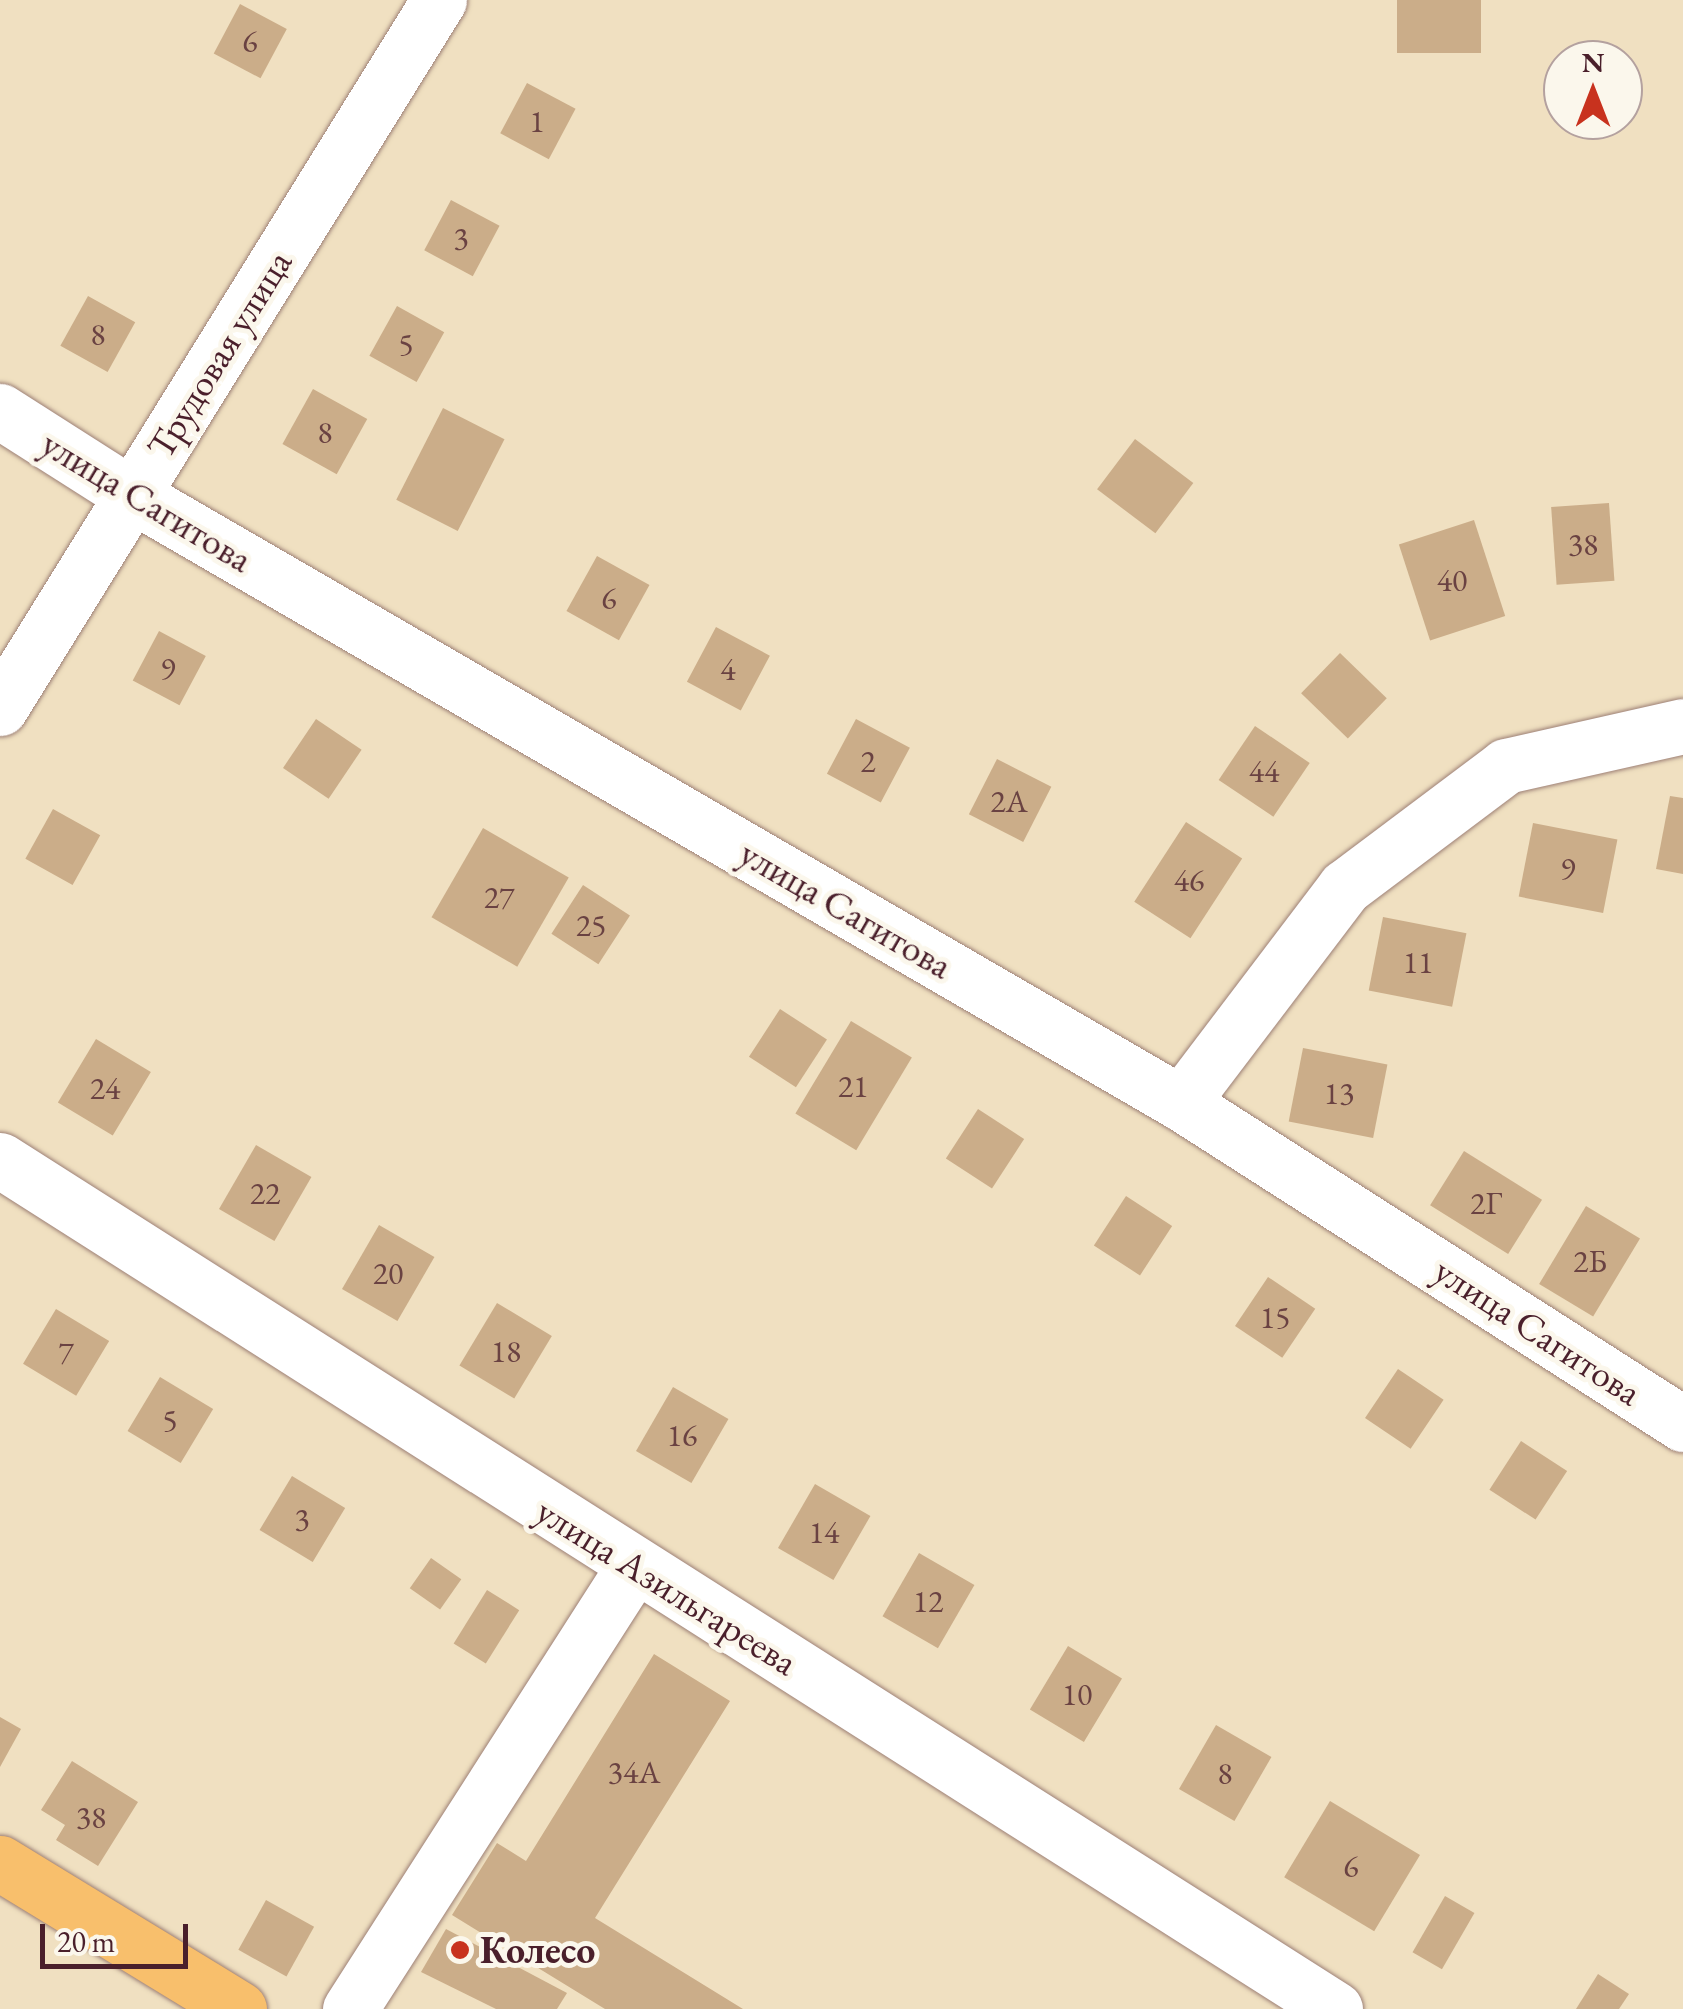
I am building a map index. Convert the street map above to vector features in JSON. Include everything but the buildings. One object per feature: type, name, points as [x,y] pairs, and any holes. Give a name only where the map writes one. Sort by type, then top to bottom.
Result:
[{"type":"main road","points":[[0,1863],[239,2009]]},
{"type":"street","name":"Трудовая улица","points":[[0,708],[439,0]]},
{"type":"street","name":"улица Сагитова","points":[[0,411],[132,495],[1181,1103],[1683,1424]]},
{"type":"street","points":[[1181,1103],[1346,887],[1418,832],[1506,766],[1683,726]]},
{"type":"street","name":"улица Азильгареева","points":[[0,1160],[1335,2009]]},
{"type":"street","points":[[350,2009],[634,1566]]},
{"type":"place","name":"Колесо","points":[[460,1950]]}]
